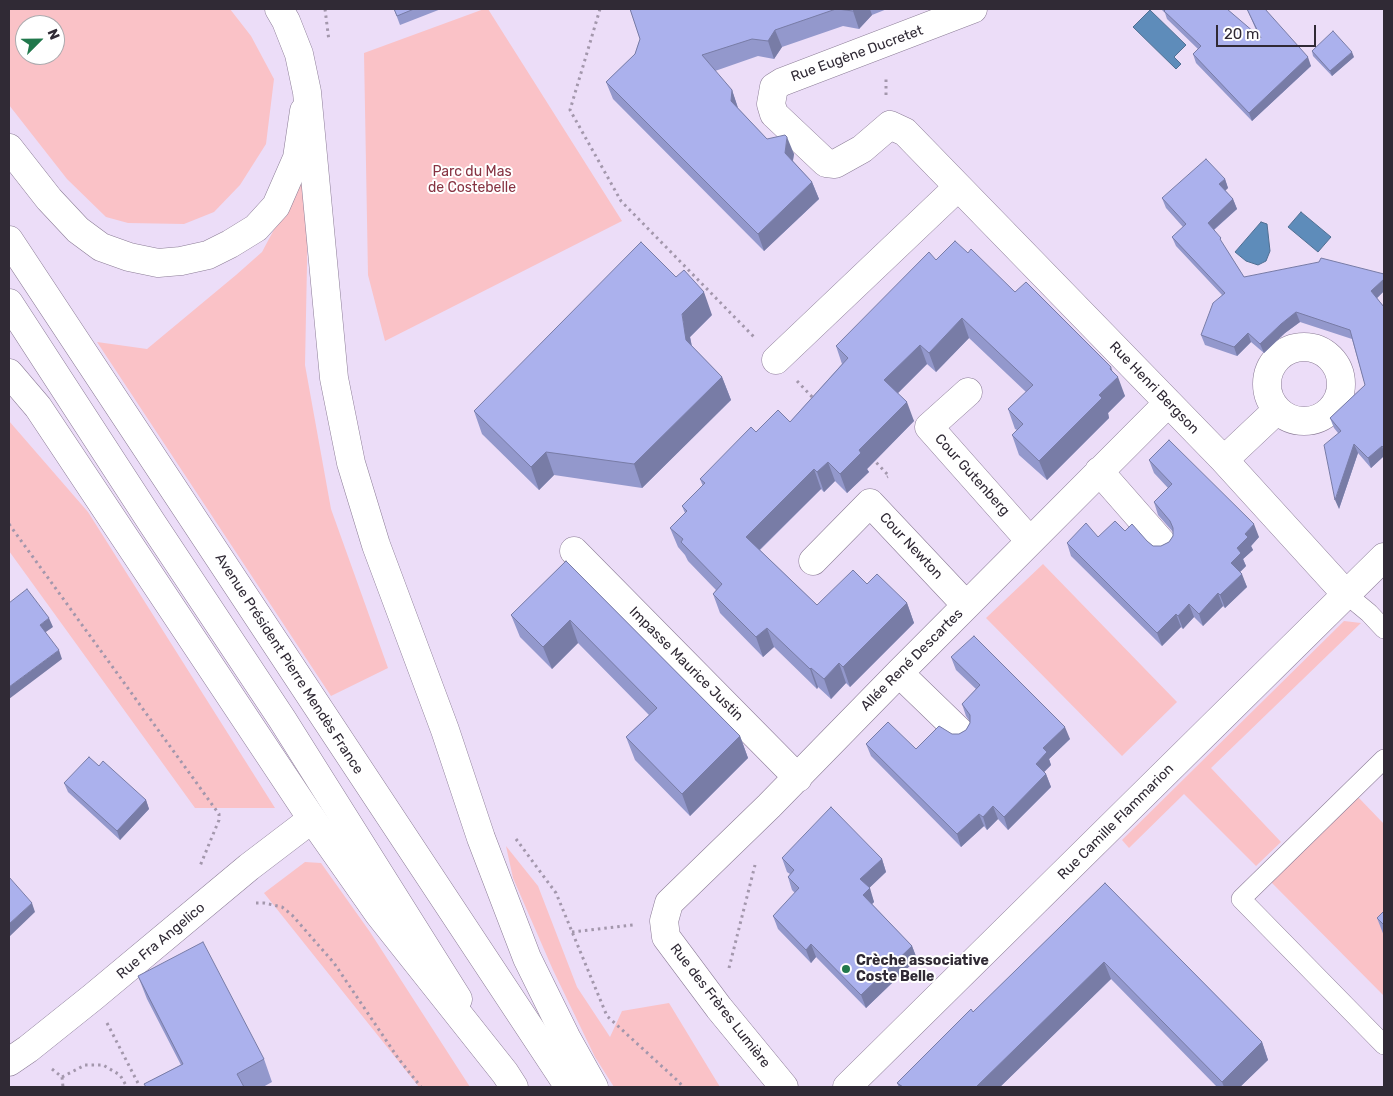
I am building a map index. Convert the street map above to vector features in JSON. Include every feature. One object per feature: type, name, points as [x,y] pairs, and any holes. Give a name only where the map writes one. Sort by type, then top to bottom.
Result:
[{"type":"street","points":[[279,9],[286,21],[299,54],[307,92],[334,378],[351,463],[376,544],[445,730],[481,838],[527,958],[566,1037],[594,1087]]},
{"type":"street","name":"Rue Eugène Ducretet","points":[[890,125],[862,149],[835,164],[826,163],[774,114],[771,104],[774,88],[782,82],[973,9]]},
{"type":"street","points":[[9,148],[49,199],[78,230],[101,247],[129,257],[158,263],[181,261],[208,254],[230,244],[256,228],[276,206],[297,158],[307,92]]},
{"type":"street","name":"Rue Henri Bergson","points":[[890,125],[905,132],[958,186],[1224,460],[1346,594]]},
{"type":"street","points":[[776,360],[958,186]]},
{"type":"street","name":"Avenue Président Pierre Mendès France","points":[[9,240],[570,1087]]},
{"type":"street","points":[[9,303],[282,719],[509,1080]]},
{"type":"street","points":[[9,373],[38,408],[312,819],[378,913],[509,1080]]},
{"type":"street","name":"Cour Gutenberg","points":[[968,392],[929,427],[1030,541]]},
{"type":"street","name":"Allée René Descartes","points":[[664,921],[669,904],[798,778],[899,673],[1168,402]]},
{"type":"street","points":[[1224,460],[1278,410]]},
{"type":"street","points":[[1100,471],[1163,544]]},
{"type":"street","name":"Cour Newton","points":[[813,561],[870,503],[966,605]]},
{"type":"street","name":"Impasse Maurice Justin","points":[[574,551],[798,778]]},
{"type":"street","name":"Rue Camille Flammarion","points":[[847,1087],[1384,557]]},
{"type":"street","points":[[899,673],[960,732]]},
{"type":"street","name":"Rue Fra Angelico","points":[[9,1062],[28,1050],[233,881],[312,819]]},
{"type":"street","name":"Rue des Frères Lumière","points":[[664,921],[666,937],[719,1008],[784,1087]]},
{"type":"lane","points":[[1346,594],[1369,613],[1384,629]]},
{"type":"lane","points":[[1384,760],[1241,899],[1384,1045]]},
{"type":"path","points":[[326,9],[329,43]]},
{"type":"path","points":[[600,9],[570,110],[621,201],[816,400]]},
{"type":"path","points":[[890,125],[886,99],[886,78],[897,39]]},
{"type":"path","points":[[869,455],[889,476],[870,503]]},
{"type":"path","points":[[9,524],[219,814],[219,820],[197,872]]},
{"type":"path","points":[[514,836],[556,893],[607,1016],[683,1087]]},
{"type":"path","points":[[719,1008],[755,864]]},
{"type":"path","points":[[233,881],[253,903],[264,902],[282,908],[292,916],[334,963],[398,1058],[421,1087]]},
{"type":"path","points":[[572,932],[664,921]]},
{"type":"path","points":[[94,997],[140,1087]]},
{"type":"path","points":[[62,1077],[85,1065],[103,1065],[120,1075],[127,1087]]},
{"type":"green space","points":[[9,9],[230,9],[251,36],[274,79],[266,144],[240,185],[214,212],[184,224],[128,223],[106,217],[67,179],[9,105]]},
{"type":"green space","name":"Parc du Mas de Costebelle","points":[[488,9],[622,221],[385,341],[368,275],[364,53]]},
{"type":"green space","points":[[309,164],[305,365],[331,509],[388,668],[331,696],[97,342],[147,349],[236,275],[262,252]]},
{"type":"green space","points":[[9,421],[88,512],[275,808],[195,808],[9,551]]},
{"type":"green space","points":[[1043,564],[1177,702],[1122,756],[986,618]]},
{"type":"green space","points":[[1344,621],[1361,623],[1211,768],[1281,842],[1256,866],[1184,794],[1129,848],[1122,840]]},
{"type":"green space","points":[[1358,797],[1384,824],[1384,996],[1271,882]]},
{"type":"green space","points":[[506,846],[538,886],[577,987],[610,1037],[622,1011],[669,1003],[720,1087],[614,1087],[595,1057],[553,970],[513,878]]},
{"type":"green space","points":[[305,862],[321,863],[370,932],[470,1087],[419,1087],[264,893]]},
{"type":"water","points":[[1150,10],[1186,45],[1174,57],[1181,64],[1176,69],[1133,27]]},
{"type":"water","points":[[1301,212],[1331,237],[1318,252],[1288,227]]},
{"type":"water","points":[[1261,222],[1267,224],[1270,251],[1266,261],[1258,265],[1246,261],[1235,252]]},
{"type":"building","points":[[394,9],[414,9],[397,16]]},
{"type":"building","points":[[630,9],[836,9],[775,30],[768,41],[752,39],[702,55],[732,90],[731,101],[767,139],[785,135],[787,137],[785,153],[812,182],[758,234],[606,82],[635,54],[640,39]]},
{"type":"building","points":[[837,9],[855,9],[853,11]]},
{"type":"building","points":[[1166,9],[1227,9],[1261,38],[1247,9],[1265,9],[1308,57],[1249,113],[1193,54],[1201,46],[1164,11]]},
{"type":"building","points":[[1333,31],[1352,52],[1330,71],[1312,51]]},
{"type":"building","points":[[1206,159],[1225,179],[1219,184],[1233,199],[1208,223],[1221,238],[1244,277],[1319,262],[1321,258],[1384,274],[1384,279],[1371,291],[1384,307],[1384,448],[1382,446],[1368,458],[1354,444],[1335,500],[1324,445],[1341,431],[1330,418],[1365,385],[1350,330],[1296,312],[1260,344],[1248,333],[1234,347],[1201,335],[1213,303],[1225,293],[1172,237],[1186,224],[1162,198]]},
{"type":"building","points":[[955,241],[968,253],[971,249],[1015,292],[1026,282],[1111,367],[1110,369],[1118,377],[1099,395],[1102,398],[1039,461],[1012,435],[1023,424],[1008,409],[1033,385],[962,318],[929,353],[920,345],[884,380],[907,402],[859,450],[861,453],[840,474],[828,462],[817,472],[814,469],[746,537],[817,605],[853,570],[867,584],[877,574],[907,603],[843,667],[839,663],[824,679],[810,669],[767,628],[756,637],[713,594],[722,584],[681,542],[683,539],[670,528],[687,511],[682,506],[705,483],[700,479],[751,427],[756,432],[778,410],[790,422],[848,358],[836,346],[929,252],[936,260]]},
{"type":"building","points":[[641,242],[676,277],[684,270],[704,292],[682,314],[686,340],[722,377],[634,464],[546,452],[531,467],[474,411]]},
{"type":"building","points":[[1169,440],[1254,524],[1245,534],[1248,537],[1237,548],[1241,553],[1231,563],[1242,574],[1220,595],[1218,593],[1199,614],[1189,604],[1178,616],[1176,614],[1157,633],[1067,543],[1086,523],[1098,537],[1115,521],[1125,531],[1132,524],[1153,546],[1161,546],[1169,542],[1173,536],[1173,528],[1170,521],[1154,502],[1172,484],[1149,460]]},
{"type":"building","points":[[566,561],[740,736],[682,794],[626,737],[657,708],[570,620],[543,647],[511,615]]},
{"type":"building","points":[[27,589],[49,618],[40,625],[59,650],[9,687],[9,603]]},
{"type":"building","points":[[974,636],[1065,727],[1043,748],[1047,752],[1036,764],[1046,774],[1004,817],[993,806],[983,817],[979,814],[957,834],[866,744],[888,722],[916,749],[939,726],[952,734],[959,734],[966,730],[970,723],[970,715],[962,704],[980,685],[951,657]]},
{"type":"building","points":[[89,757],[99,766],[103,761],[146,800],[117,831],[64,783]]},
{"type":"building","points":[[831,807],[882,859],[860,879],[870,888],[863,895],[912,946],[861,995],[811,944],[806,950],[773,916],[799,888],[788,877],[794,870],[782,858]]},
{"type":"building","points":[[9,877],[32,903],[9,924]]},
{"type":"building","points":[[1105,883],[1262,1042],[1222,1082],[1104,962],[976,1087],[903,1087],[897,1083],[971,1009],[973,1012]]},
{"type":"building","points":[[1384,911],[1384,925],[1377,918]]},
{"type":"building","points":[[203,942],[264,1059],[237,1074],[244,1087],[146,1087],[144,1084],[183,1064],[138,976]]},
{"type":"place","name":"Crèche associative Coste Belle","points":[[846,969]]}]
